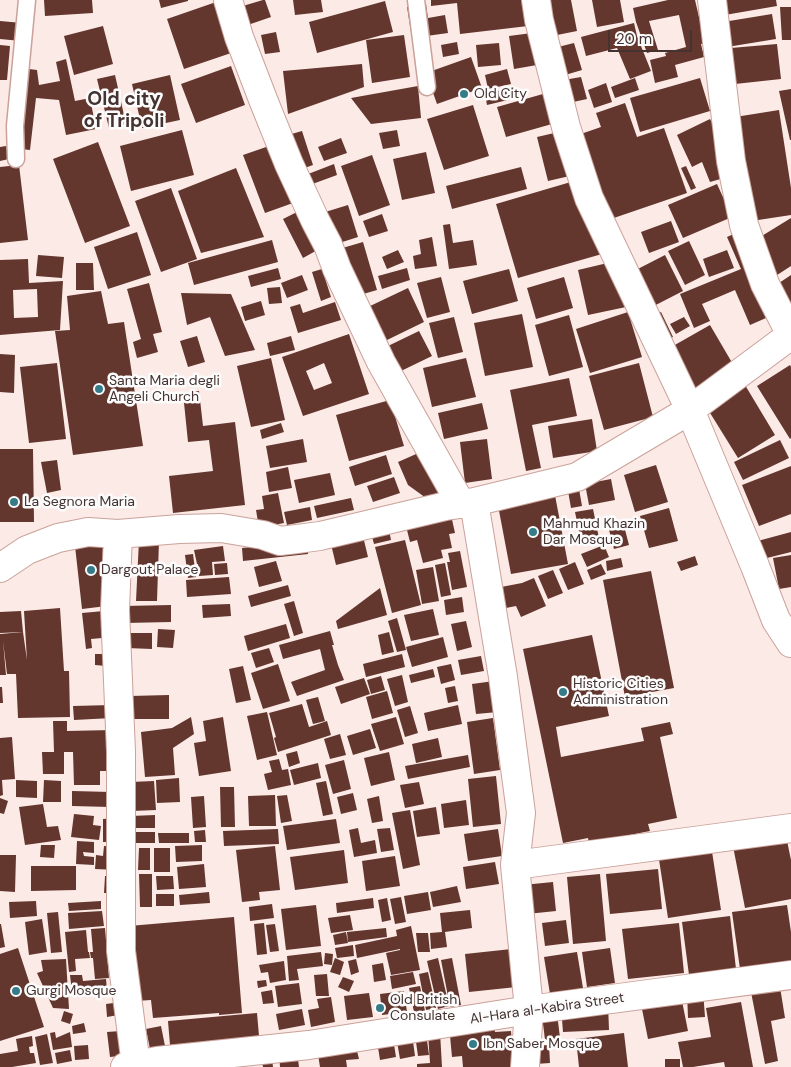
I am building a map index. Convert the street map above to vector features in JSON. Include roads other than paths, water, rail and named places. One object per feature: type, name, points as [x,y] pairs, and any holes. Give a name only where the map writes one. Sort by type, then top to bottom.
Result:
[{"type":"street","points":[[228,0],[264,102],[289,164],[381,362],[468,503],[503,677],[522,813],[515,865],[529,1010],[525,1067]]},
{"type":"street","points":[[536,0],[539,20],[566,127],[589,198],[690,410],[776,620],[791,643]]},
{"type":"street","points":[[0,568],[27,550],[58,538],[88,532],[118,534],[178,529],[221,528],[263,535],[280,541],[320,536],[577,477],[690,410],[791,335],[765,284],[744,225],[731,161],[712,0]]},
{"type":"street","points":[[118,534],[115,610],[122,752],[121,951],[144,1065]]},
{"type":"street","points":[[515,865],[791,828]]},
{"type":"street","name":"Al-Hara al-Kabira Street","points":[[144,1065],[309,1044],[529,1010],[791,975]]},
{"type":"lane","points":[[16,158],[15,126],[27,0]]},
{"type":"lane","points":[[416,0],[427,87]]},
{"type":"place","name":"Old City","points":[[464,94]]},
{"type":"place","name":"Santa Maria degli Angeli Church","points":[[99,389]]},
{"type":"place","name":"La Segnora Maria","points":[[14,502]]},
{"type":"place","name":"Mahmud Khazin Dar Mosque","points":[[533,532]]},
{"type":"place","name":"Dargout Palace","points":[[91,570]]},
{"type":"place","name":"Historic Cities Administration","points":[[563,692]]},
{"type":"place","name":"Gurgi Mosque","points":[[16,991]]},
{"type":"place","name":"Old British Consulate","points":[[380,1008]]},
{"type":"place","name":"Ibn Saber Mosque","points":[[473,1044]]},
{"type":"district","name":"Old city of Tripoli","points":[[124,111]]}]
